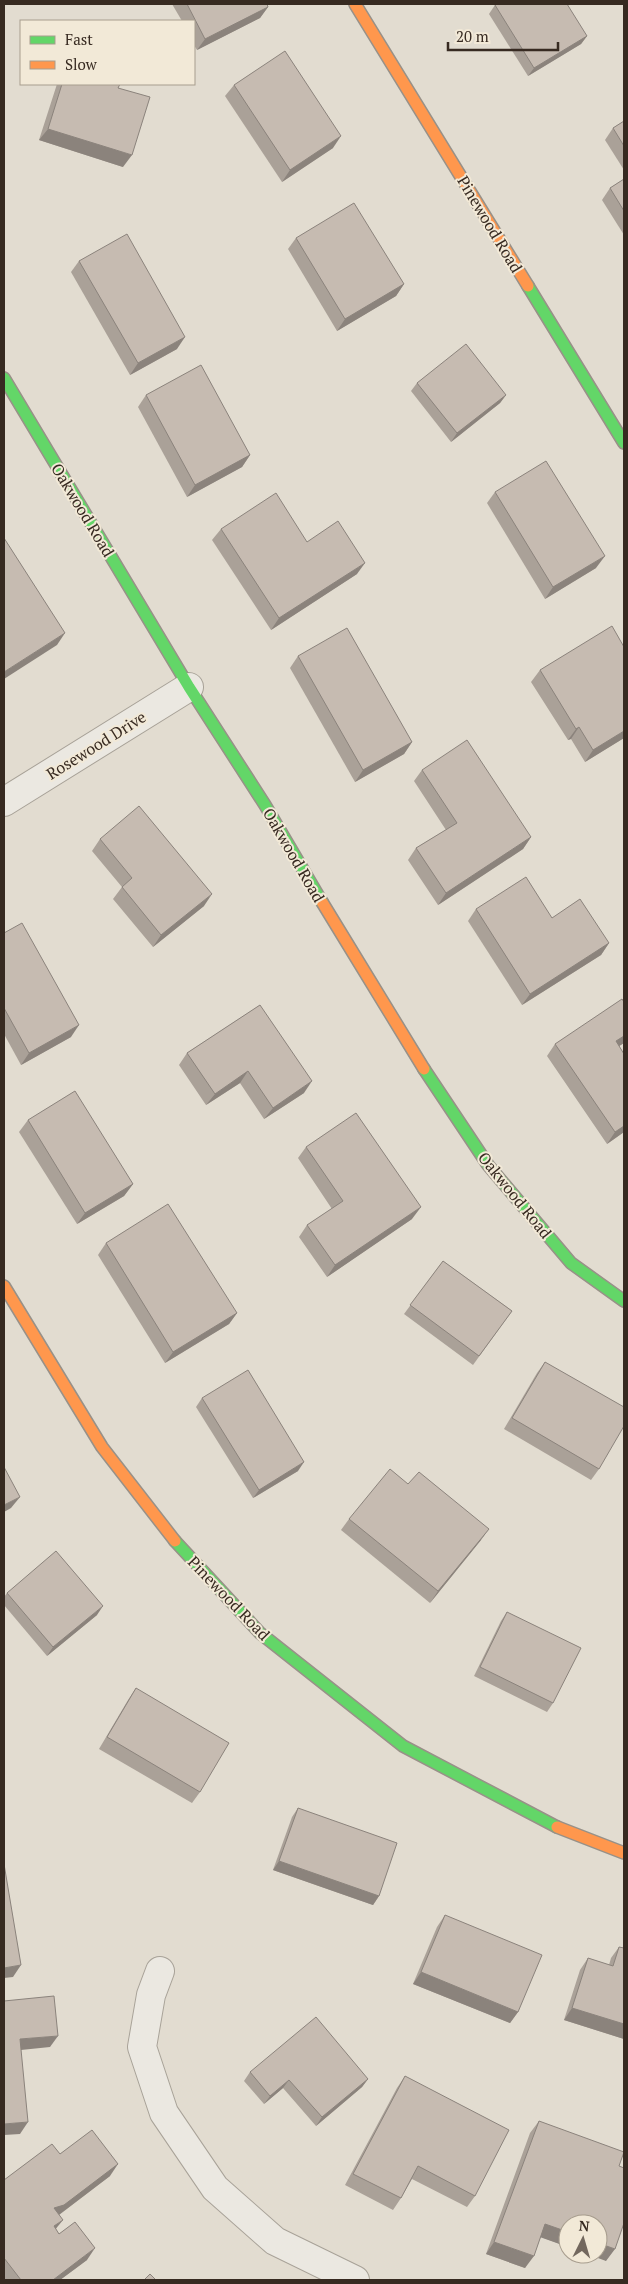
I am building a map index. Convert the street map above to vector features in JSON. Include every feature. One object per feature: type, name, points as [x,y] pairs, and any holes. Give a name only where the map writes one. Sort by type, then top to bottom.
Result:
[{"type":"street","name":"Pinewood Road","points":[[355,4],[624,444]]},
{"type":"street","name":"Oakwood Road","points":[[4,378],[189,686],[265,805],[344,940],[419,1062],[488,1165],[571,1263],[624,1301]]},
{"type":"street","name":"Rosewood Drive","points":[[4,802],[189,686]]},
{"type":"street","name":"Pinewood Road","points":[[4,1286],[102,1447],[175,1541],[260,1633],[403,1746],[551,1825],[624,1852]]},
{"type":"street","points":[[160,1971],[151,1995],[142,2047],[164,2113],[215,2188],[275,2241],[355,2280]]},
{"type":"building","points":[[187,4],[267,4],[268,7],[205,39]]},
{"type":"building","points":[[567,4],[587,36],[534,68],[495,5]]},
{"type":"building","points":[[285,51],[341,136],[290,170],[234,85]]},
{"type":"building","points":[[62,85],[120,85],[118,88],[150,97],[132,155],[48,129]]},
{"type":"building","points":[[624,121],[624,146],[613,128]]},
{"type":"building","points":[[624,179],[624,211],[610,188]]},
{"type":"building","points":[[354,203],[404,284],[345,319],[296,238]]},
{"type":"building","points":[[127,234],[185,337],[138,363],[79,261]]},
{"type":"building","points":[[466,344],[506,395],[457,433],[417,383]]},
{"type":"building","points":[[201,365],[250,455],[195,485],[146,395]]},
{"type":"building","points":[[546,461],[605,556],[553,587],[495,492]]},
{"type":"building","points":[[276,493],[307,542],[338,521],[365,563],[279,618],[221,529]]},
{"type":"building","points":[[4,538],[65,633],[4,672]]},
{"type":"building","points":[[612,626],[624,647],[624,731],[593,750],[579,727],[576,729],[540,670]]},
{"type":"building","points":[[347,628],[412,742],[363,770],[298,656]]},
{"type":"building","points":[[467,740],[531,837],[446,893],[416,848],[457,823],[422,770]]},
{"type":"building","points":[[139,806],[212,894],[161,935],[122,887],[132,878],[100,839]]},
{"type":"building","points":[[526,877],[552,918],[580,899],[609,943],[530,994],[476,909]]},
{"type":"building","points":[[22,923],[79,1025],[29,1053],[4,1008],[4,933]]},
{"type":"building","points":[[622,999],[624,1002],[624,1036],[616,1041],[624,1054],[624,1126],[615,1132],[555,1044]]},
{"type":"building","points":[[260,1005],[312,1081],[273,1108],[248,1071],[215,1094],[187,1053]]},
{"type":"building","points":[[75,1091],[133,1184],[85,1213],[28,1120]]},
{"type":"building","points":[[356,1113],[421,1207],[335,1265],[307,1225],[343,1201],[306,1147]]},
{"type":"building","points":[[168,1204],[237,1313],[173,1352],[106,1243]]},
{"type":"building","points":[[443,1261],[512,1311],[479,1356],[410,1305]]},
{"type":"building","points":[[545,1362],[624,1407],[624,1426],[599,1469],[512,1418]]},
{"type":"building","points":[[248,1370],[304,1462],[259,1490],[202,1398]]},
{"type":"building","points":[[4,1467],[20,1497],[4,1505]]},
{"type":"building","points":[[390,1469],[408,1484],[419,1472],[489,1529],[438,1591],[349,1519]]},
{"type":"building","points":[[56,1551],[103,1606],[53,1647],[7,1593]]},
{"type":"building","points":[[507,1612],[581,1648],[553,1703],[480,1667]]},
{"type":"building","points":[[136,1688],[229,1743],[200,1792],[107,1737]]},
{"type":"building","points":[[298,1808],[397,1843],[379,1896],[279,1861]]},
{"type":"building","points":[[4,1864],[21,1965],[4,1968]]},
{"type":"building","points":[[445,1915],[542,1955],[518,2012],[421,1972]]},
{"type":"building","points":[[619,1947],[624,1948],[624,2024],[572,2008],[588,1958],[613,1966]]},
{"type":"building","points":[[54,1996],[58,2036],[20,2039],[28,2122],[4,2124],[4,2001]]},
{"type":"building","points":[[316,2017],[368,2079],[322,2117],[289,2080],[270,2096],[250,2072]]},
{"type":"building","points":[[405,2076],[509,2130],[475,2196],[418,2166],[401,2198],[353,2174]]},
{"type":"building","points":[[539,2121],[624,2152],[619,2166],[624,2168],[624,2223],[615,2249],[608,2247],[608,2214],[558,2214],[558,2229],[545,2224],[534,2256],[494,2242]]},
{"type":"building","points":[[92,2130],[118,2164],[64,2205],[54,2208],[63,2220],[54,2226],[59,2234],[75,2222],[95,2248],[53,2280],[21,2280],[4,2258],[4,2180],[52,2144],[60,2154]]},
{"type":"building","points":[[150,2274],[156,2280],[144,2280]]},
{"type":"traffic: fast","points":[[528,286],[624,443]]},
{"type":"traffic: fast","points":[[4,378],[189,687],[265,805],[322,902]]},
{"type":"traffic: fast","points":[[424,1069],[488,1165],[571,1263],[624,1301]]},
{"type":"traffic: fast","points":[[175,1541],[260,1633],[403,1746],[557,1827]]},
{"type":"traffic: slow","points":[[355,4],[528,286]]},
{"type":"traffic: slow","points":[[322,902],[424,1069]]},
{"type":"traffic: slow","points":[[4,1286],[102,1447],[175,1541]]},
{"type":"traffic: slow","points":[[557,1827],[624,1853]]}]
